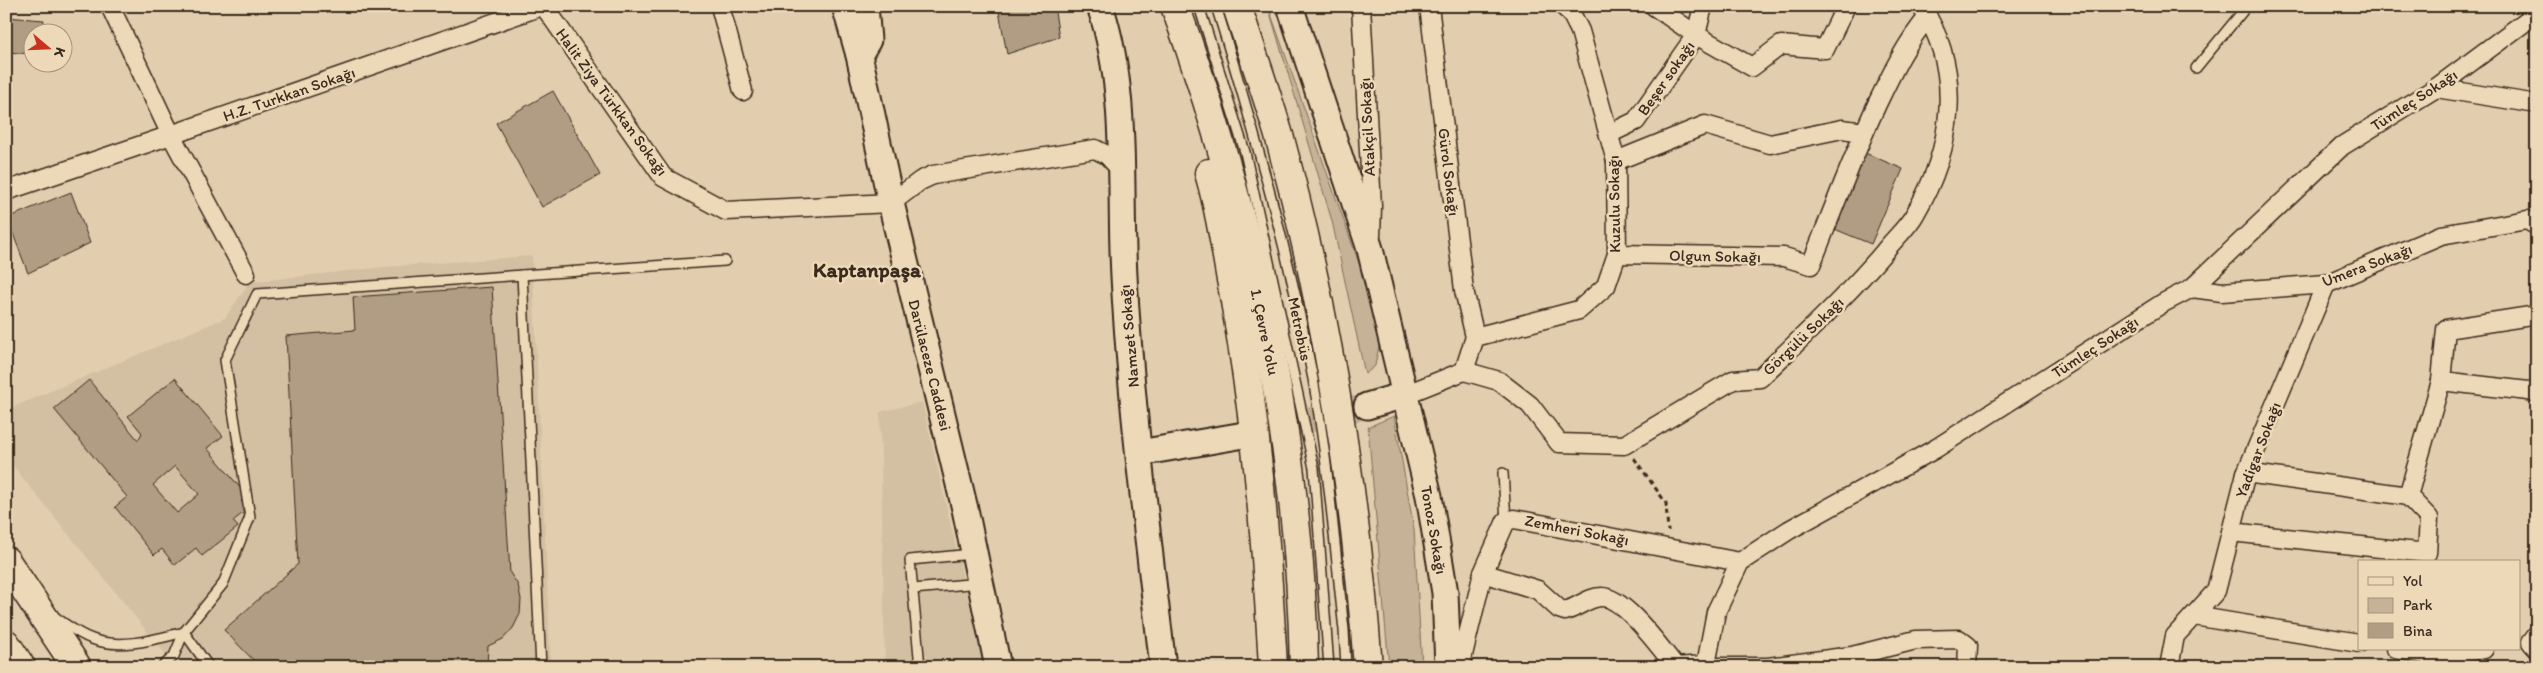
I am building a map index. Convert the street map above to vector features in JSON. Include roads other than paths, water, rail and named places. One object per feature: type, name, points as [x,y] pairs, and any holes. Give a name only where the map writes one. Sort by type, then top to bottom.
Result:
[{"type":"main road","name":"Darülaceze Caddesi","points":[[845,6],[859,55],[982,583],[998,667]]},
{"type":"main road","points":[[859,55],[868,40],[865,6]]},
{"type":"main road","name":"Namzet Sokağı","points":[[1100,6],[1116,69],[1120,101],[1120,170],[1124,277],[1139,453],[1163,667]]},
{"type":"main road","points":[[1166,6],[1184,86],[1214,190],[1239,321],[1261,489],[1273,667]]},
{"type":"main road","name":"1. Çevre Yolu","points":[[1175,6],[1190,46],[1240,218],[1273,371],[1287,453],[1302,597],[1304,667]]},
{"type":"main road","points":[[1236,6],[1280,139],[1321,316],[1350,498],[1368,667]]},
{"type":"main road","name":"Tonoz Sokağı","points":[[1290,6],[1370,249],[1429,496],[1445,593],[1448,667]]},
{"type":"main road","points":[[1367,406],[1404,395]]},
{"type":"main road","points":[[1139,453],[1250,434]]},
{"type":"main road","points":[[6,561],[77,667]]},
{"type":"main road","points":[[6,644],[21,667]]},
{"type":"street","points":[[110,6],[171,135],[246,274]]},
{"type":"street","name":"H.Z. Turkkan Sokağı","points":[[6,191],[543,6]]},
{"type":"street","name":"Halit Ziya Türkkan Sokağı","points":[[543,6],[663,177],[726,211],[892,203]]},
{"type":"street","points":[[720,6],[743,91]]},
{"type":"street","name":"Atakçil Sokağı","points":[[1361,6],[1372,206],[1370,249]]},
{"type":"street","name":"Gürol Sokağı","points":[[1429,6],[1464,290],[1475,337]]},
{"type":"street","name":"Kuzulu Sokağı","points":[[1475,337],[1579,310],[1606,286],[1617,254],[1616,161],[1580,30],[1571,13],[1563,6]]},
{"type":"street","points":[[1654,6],[1696,35]]},
{"type":"street","name":"Beşer sokağı","points":[[1608,134],[1636,121],[1696,35],[1703,6]]},
{"type":"street","name":"Beşer sokağı","points":[[1696,35],[1752,67],[1781,45],[1825,49],[1846,6]]},
{"type":"street","points":[[1616,161],[1705,125],[1770,144],[1842,129],[1864,132],[1898,59],[1925,12]]},
{"type":"street","name":"Görgülü Sokağı","points":[[1464,371],[1500,381],[1530,405],[1559,443],[1624,445],[1733,380],[1760,378],[1854,288],[1915,215],[1940,162],[1949,112],[1948,72],[1925,12]]},
{"type":"street","name":"Tümleç Sokağı","points":[[1740,562],[1789,530],[1935,449],[2163,303],[2192,288],[2342,146],[2436,88],[2537,13]]},
{"type":"street","points":[[2436,88],[2537,104]]},
{"type":"street","name":"Olgun Sokağı","points":[[1617,254],[1784,257],[1812,265],[1864,132]]},
{"type":"street","points":[[892,203],[920,181],[933,175],[1065,152],[1095,149],[1107,155],[1120,170]]},
{"type":"street","name":"Umera Sokağı","points":[[2192,288],[2222,292],[2326,284],[2441,235],[2528,220],[2537,226]]},
{"type":"street","name":"Yadigar Sokağı","points":[[2169,667],[2175,636],[2216,590],[2246,473],[2326,284]]},
{"type":"street","points":[[2408,496],[2441,382],[2446,329],[2537,315]]},
{"type":"street","points":[[1404,395],[1464,371],[1475,337]]},
{"type":"street","points":[[2441,382],[2537,392]]},
{"type":"street","points":[[2231,532],[2427,553],[2429,518],[2408,496],[2246,473]]},
{"type":"street","name":"Zemheri Sokağı","points":[[1460,667],[1482,573],[1506,521],[1520,519],[1740,562]]},
{"type":"street","points":[[1706,666],[1716,612],[1740,562]]},
{"type":"street","points":[[1482,573],[1538,590],[1559,609],[1565,611],[1596,598],[1613,599],[1633,617],[1675,667],[1768,666],[1853,661],[1916,640],[1959,638],[1968,646],[1967,667]]},
{"type":"street","points":[[2194,616],[2358,643]]},
{"type":"street","points":[[2402,650],[2438,656],[2477,650]]},
{"type":"lane","name":"Metrobüs","points":[[1199,6],[1245,152],[1314,468],[1329,667]]},
{"type":"lane","name":"Metrobüs","points":[[1216,6],[1247,104],[1288,266],[1313,380],[1342,611],[1346,667]]},
{"type":"lane","points":[[2196,68],[2247,6]]},
{"type":"lane","points":[[162,667],[174,656],[184,632],[223,584],[250,517],[225,360],[257,294],[724,261]]},
{"type":"lane","points":[[522,276],[541,667]]},
{"type":"lane","points":[[1503,473],[1506,521]]},
{"type":"lane","points":[[920,667],[910,560],[975,553]]},
{"type":"lane","points":[[913,588],[982,583]]},
{"type":"lane","points":[[35,604],[92,640],[134,642],[184,632]]},
{"type":"lane","points":[[184,632],[209,667]]},
{"type":"tunnel","points":[[1262,431],[1367,406]]},
{"type":"district","name":"Kaptanpaşa","points":[[867,269]]}]
